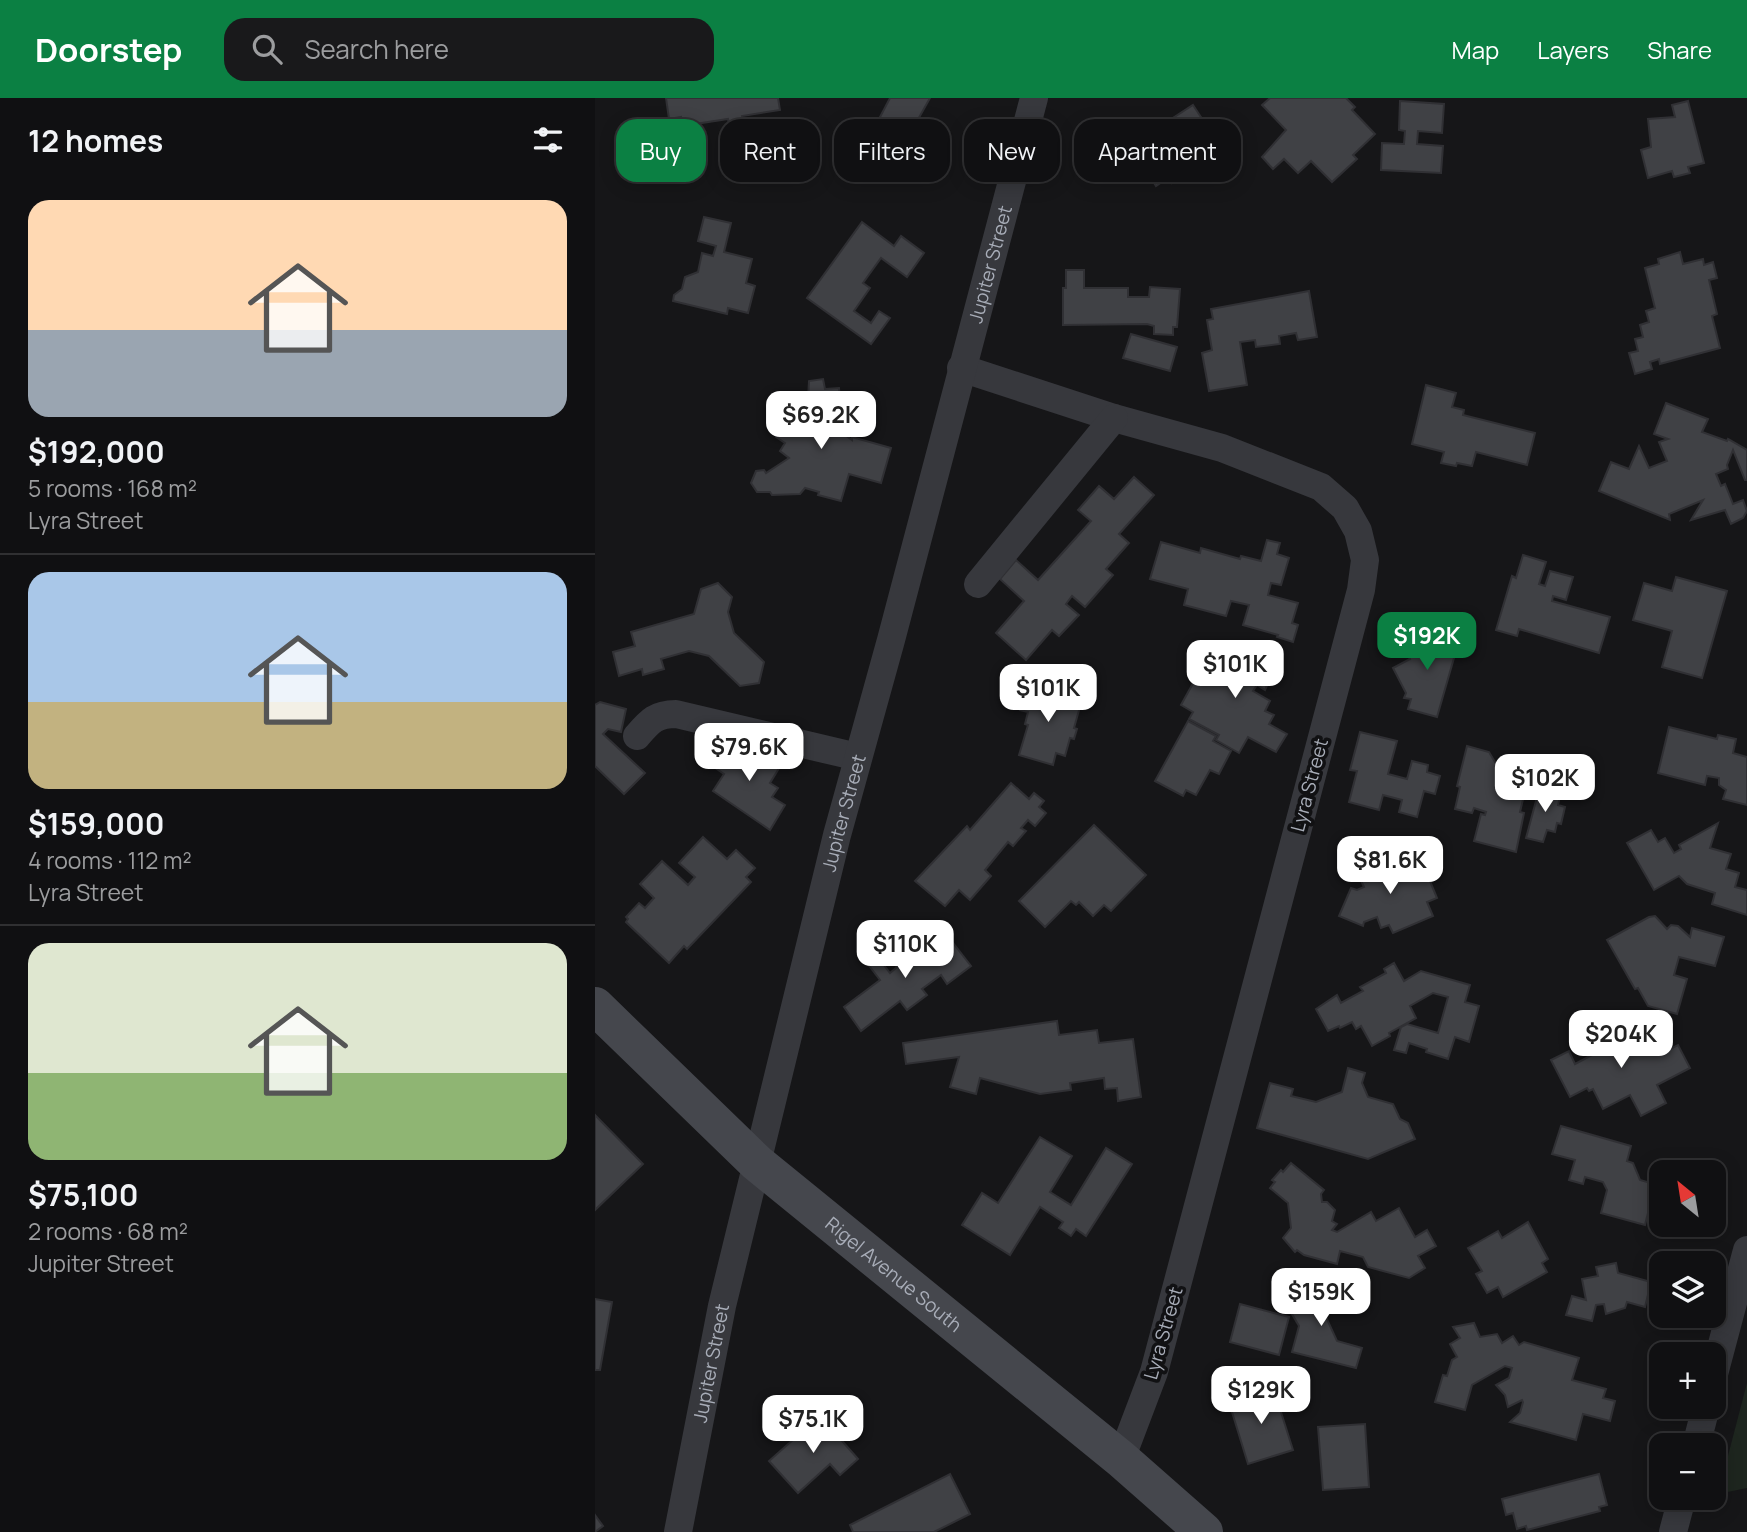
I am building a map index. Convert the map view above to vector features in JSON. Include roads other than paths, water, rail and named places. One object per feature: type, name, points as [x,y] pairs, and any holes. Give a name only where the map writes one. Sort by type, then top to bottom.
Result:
[{"type":"main road","name":"Rigel Avenue South","points":[[595,1006],[757,1163],[1121,1459],[1204,1532]]},
{"type":"street","name":"Jupiter Street","points":[[678,1532],[722,1306],[837,835],[1034,98]]},
{"type":"street","name":"Lyra Street","points":[[961,368],[1114,418],[1222,448],[1321,486],[1345,508],[1358,531],[1364,560],[1361,590],[1154,1372],[1121,1459]]},
{"type":"street","points":[[978,584],[1114,418]]},
{"type":"street","points":[[637,736],[647,724],[661,715],[676,714],[858,757]]},
{"type":"street","points":[[1723,1342],[1747,1250]]},
{"type":"street","points":[[1673,1532],[1679,1510]]}]
